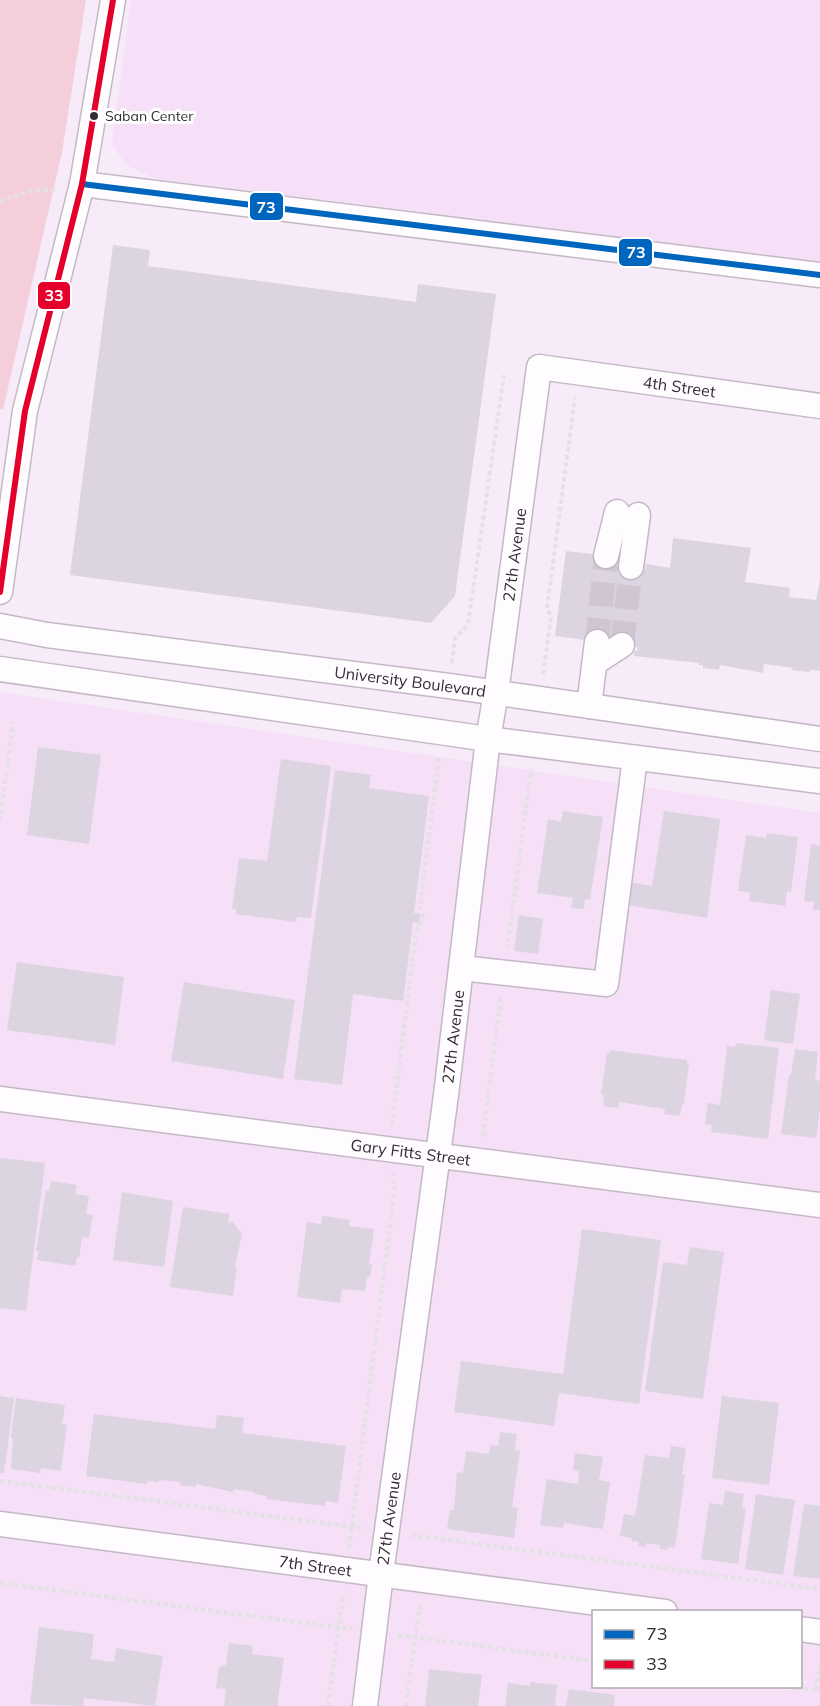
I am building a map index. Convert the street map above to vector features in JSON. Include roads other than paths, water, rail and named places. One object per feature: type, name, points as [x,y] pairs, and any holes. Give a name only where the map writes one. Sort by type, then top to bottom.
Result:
[{"type":"street","points":[[0,592],[25,411],[82,184],[113,0]]},
{"type":"street","points":[[82,184],[820,274]]},
{"type":"street","name":"4th Street","points":[[540,367],[820,406]]},
{"type":"street","name":"27th Avenue","points":[[365,1706],[438,1156],[488,739],[540,367]]},
{"type":"street","points":[[606,556],[627,513],[631,567]]},
{"type":"street","name":"University Boulevard","points":[[0,626],[59,636],[449,686],[820,739]]},
{"type":"street","points":[[590,706],[596,652],[622,645]]},
{"type":"street","points":[[0,669],[488,739],[820,781]]},
{"type":"street","points":[[461,968],[606,984],[634,758]]},
{"type":"street","name":"Gary Fitts Street","points":[[0,1098],[820,1205]]},
{"type":"street","name":"7th Street","points":[[0,1524],[657,1610]]},
{"type":"street","points":[[802,1629],[820,1632]]},
{"type":"tunnel","points":[[597,642],[606,556]]},
{"type":"tunnel","points":[[622,645],[631,567]]},
{"type":"place","name":"Saban Center","points":[[94,116]]}]
